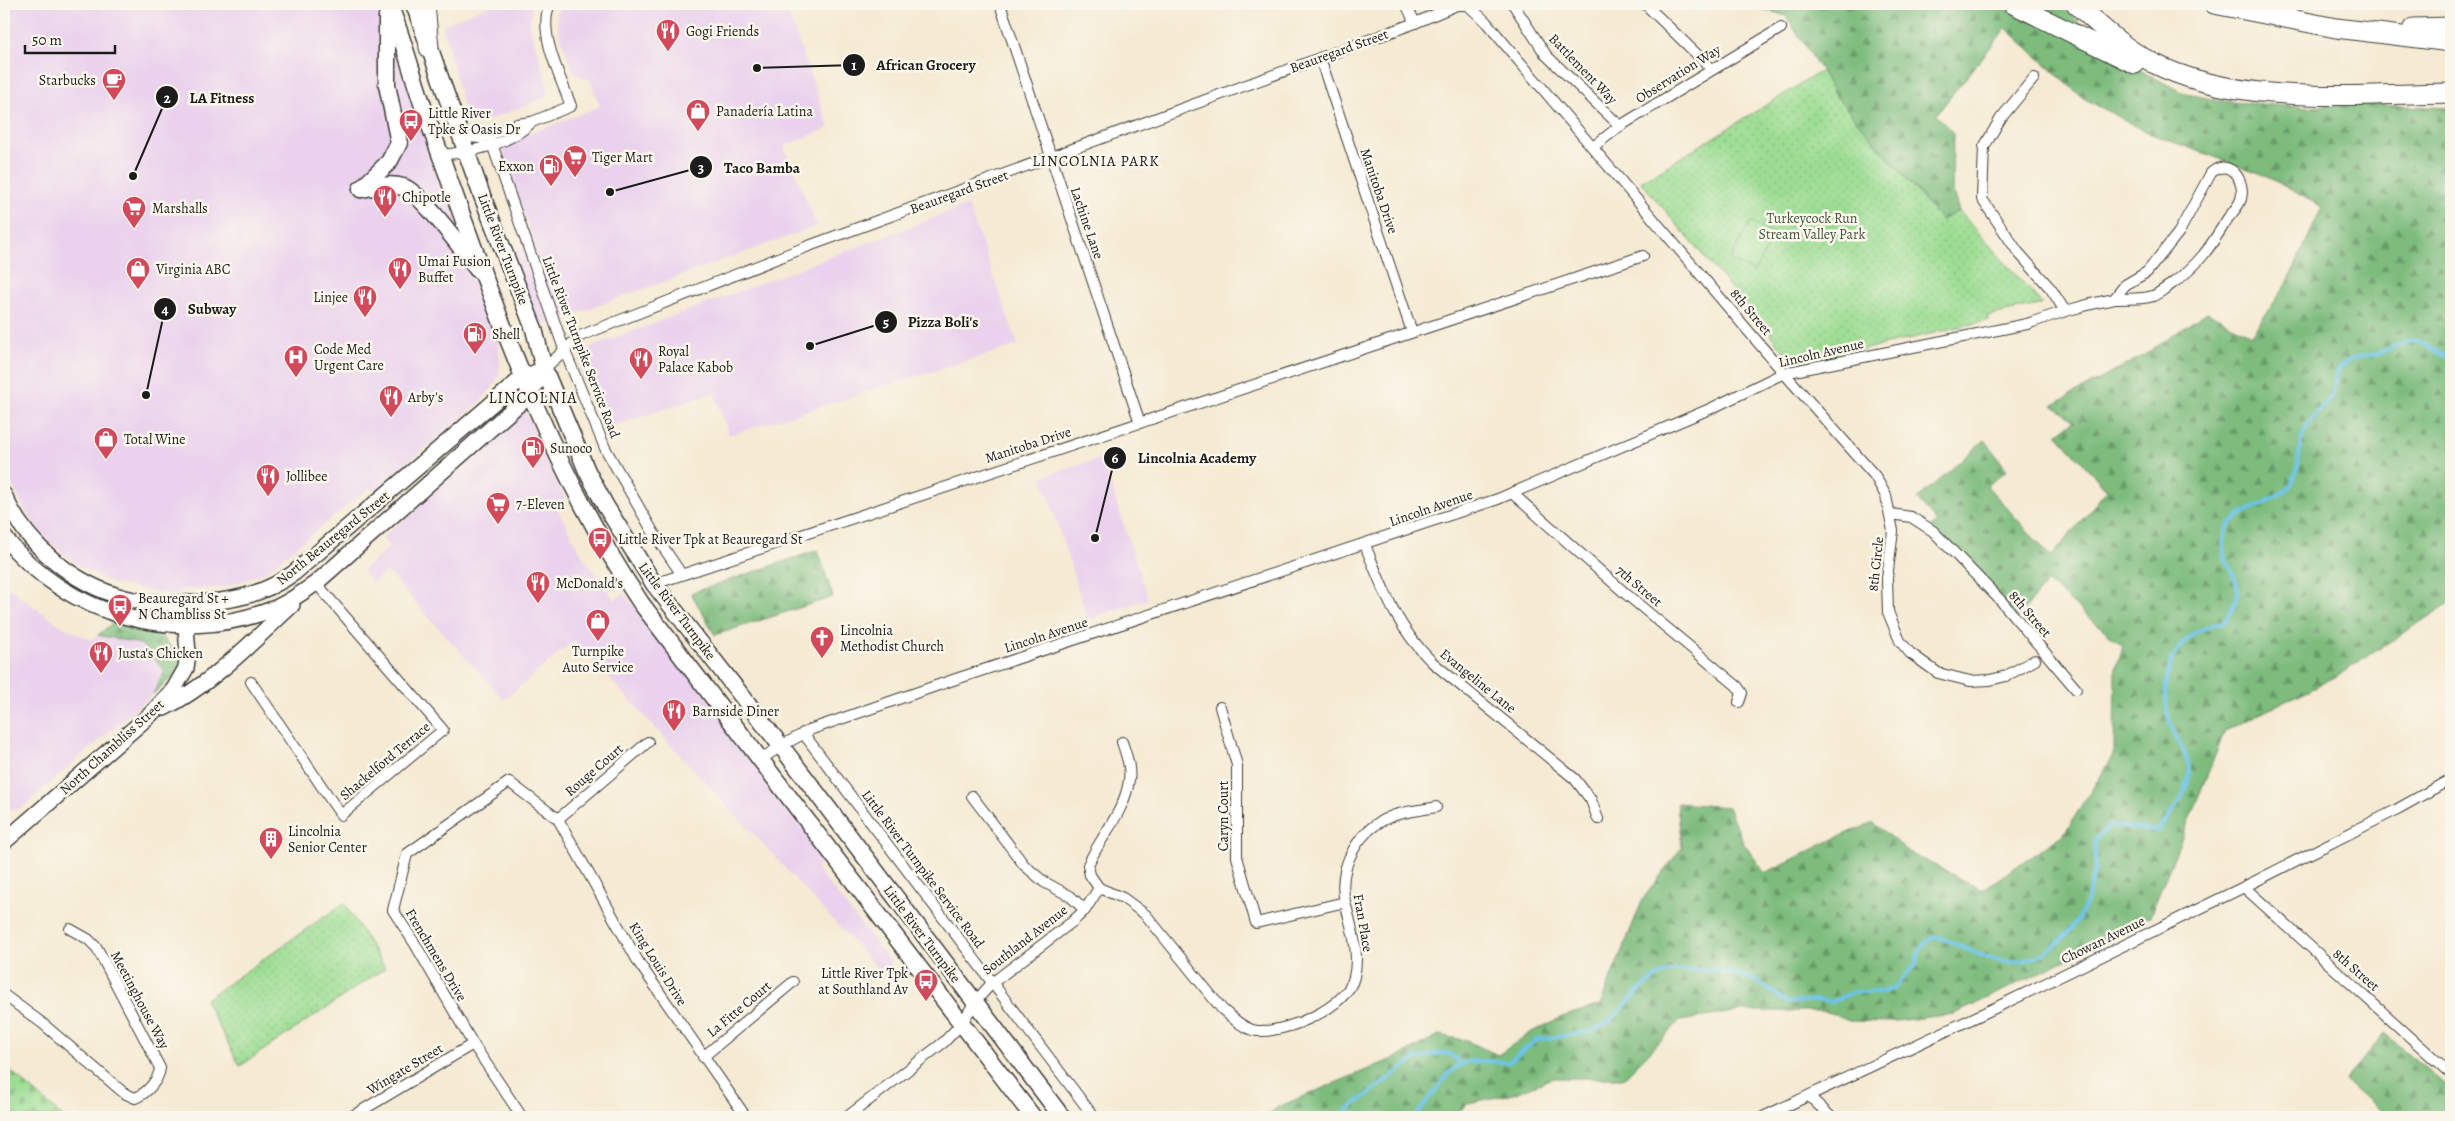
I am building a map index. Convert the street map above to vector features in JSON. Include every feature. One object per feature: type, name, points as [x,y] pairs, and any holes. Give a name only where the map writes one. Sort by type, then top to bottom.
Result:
[{"type":"highway","points":[[425,4],[429,48]]},
{"type":"highway","points":[[2013,4],[2167,78],[2188,84],[2289,94],[2451,94]]},
{"type":"highway","points":[[2076,4],[2098,24],[2149,62],[2173,73],[2221,87]]},
{"type":"highway","points":[[2214,4],[2336,28],[2451,42]]},
{"type":"highway","points":[[2336,28],[2451,27]]},
{"type":"main road","name":"Little River Turnpike","points":[[388,4],[440,155],[522,378],[569,480],[605,548],[641,603],[1032,1117]]},
{"type":"main road","points":[[388,4],[387,85],[399,143],[389,162],[361,189],[395,185],[406,188],[413,193],[462,250],[489,286]]},
{"type":"main road","name":"Little River Turnpike","points":[[414,4],[466,153],[534,329],[544,368],[588,471],[605,504],[654,584],[780,746],[1062,1117]]},
{"type":"main road","name":"North Beauregard Street","points":[[4,495],[22,527],[37,545],[69,571],[92,585],[125,598],[158,603],[185,604],[236,599],[258,593],[283,581],[341,535],[522,378],[544,368]]},
{"type":"main road","name":"Beauregard Street","points":[[530,394],[544,368]]},
{"type":"main road","name":"North Beauregard Street","points":[[4,537],[29,565],[83,602],[114,615],[133,619],[186,624],[213,622],[255,615],[282,605],[316,583],[530,394]]},
{"type":"main road","points":[[151,714],[182,697],[218,670],[316,583]]},
{"type":"main road","name":"North Chambliss Street","points":[[4,842],[151,714],[174,690],[186,668],[189,641],[185,604]]},
{"type":"street","points":[[462,137],[482,138],[516,124],[532,122],[571,106],[546,35],[545,14],[550,4]]},
{"type":"street","name":"Lachine Lane","points":[[1000,4],[1140,423]]},
{"type":"street","points":[[1406,4],[1415,23]]},
{"type":"street","name":"Beauregard Street","points":[[544,368],[580,336],[679,298],[724,278],[1415,23],[1457,5],[1468,4]]},
{"type":"street","name":"8th Street","points":[[1468,4],[1486,22],[1593,146],[1784,373],[1875,476],[1886,496],[1891,514],[1911,517],[1940,537],[2002,602],[2076,689]]},
{"type":"street","name":"Battlement Way","points":[[1512,4],[1546,55],[1620,126]]},
{"type":"street","points":[[1645,4],[1712,69]]},
{"type":"street","name":"Observation Way","points":[[1593,146],[1620,126],[1781,28]]},
{"type":"street","name":"Manitoba Drive","points":[[1320,58],[1412,332]]},
{"type":"street","points":[[2034,78],[2001,118],[1984,148],[1982,199],[2018,252],[2051,289],[2065,311]]},
{"type":"street","points":[[440,155],[466,153],[492,144],[520,133],[532,122]]},
{"type":"street","name":"Little River Turnpike Service Road","points":[[492,144],[564,349],[605,448],[653,532],[682,575]]},
{"type":"street","name":"Lincoln Avenue","points":[[760,760],[803,733],[953,680],[1365,545],[1512,493],[1712,408],[1784,373],[2027,324],[2065,311],[2114,299],[2153,296],[2190,271],[2210,248],[2241,199],[2241,180],[2238,176],[2228,167],[2217,167],[2211,173],[2179,232],[2147,272],[2125,285],[2114,299]]},
{"type":"street","name":"Manitoba Drive","points":[[654,584],[1643,256]]},
{"type":"street","name":"7th Street","points":[[1512,493],[1626,594],[1737,686],[1742,693],[1739,702]]},
{"type":"street","name":"8th Circle","points":[[1891,514],[1892,550],[1886,595],[1888,612],[1896,633],[1910,653],[1938,673],[1970,681],[1990,680],[2006,676],[2034,660]]},
{"type":"street","name":"Evangeline Lane","points":[[1365,545],[1394,614],[1414,644],[1432,662],[1575,779],[1592,800],[1598,819]]},
{"type":"street","name":"Shackelford Terrace","points":[[251,682],[342,815],[443,730],[316,583]]},
{"type":"street","name":"Caryn Court","points":[[1220,707],[1237,766],[1237,858],[1256,923],[1345,902]]},
{"type":"street","name":"Little River Turnpike Service Road","points":[[803,733],[1094,1117]]},
{"type":"street","name":"Rouge Court","points":[[558,819],[648,742]]},
{"type":"street","points":[[1099,888],[1090,875],[1088,865],[1120,809],[1130,780],[1129,767],[1122,742]]},
{"type":"street","name":"Chowan Avenue","points":[[1763,1117],[2244,886],[2394,812],[2451,779]]},
{"type":"street","name":"Frenchmens Drive","points":[[522,1117],[473,1044],[393,910],[407,854],[509,782],[558,819]]},
{"type":"street","points":[[972,796],[1024,864],[1044,882],[1070,896],[1085,910]]},
{"type":"street","name":"Fran Place","points":[[1099,888],[1123,898],[1146,916],[1222,1009],[1236,1021],[1256,1031],[1282,1028],[1325,1011],[1344,995],[1354,978],[1356,958],[1353,932],[1343,887],[1344,872],[1358,841],[1375,826],[1395,815],[1436,808]]},
{"type":"street","name":"King Louis Drive","points":[[558,819],[639,963],[746,1117]]},
{"type":"street","name":"8th Street","points":[[2244,886],[2451,1074]]},
{"type":"street","name":"Southland Avenue","points":[[846,1117],[944,1042],[962,1023],[974,1002],[992,983],[1072,922],[1085,910],[1099,888]]},
{"type":"street","name":"Meetinghouse Way","points":[[4,995],[42,1023],[124,1093],[135,1098],[141,1095],[158,1076],[160,1068],[97,948],[88,939],[70,929]]},
{"type":"street","name":"La Fitte Court","points":[[703,1057],[793,982]]},
{"type":"street","name":"Wingate Street","points":[[351,1117],[473,1044]]},
{"type":"street","points":[[1809,1096],[1831,1117]]},
{"type":"shaded area","points":[[4,4],[383,4],[498,340],[499,375],[495,384],[482,400],[375,491],[370,487],[265,572],[226,587],[179,590],[178,596],[111,583],[77,565],[48,541],[25,511],[6,473],[4,463]]},
{"type":"shaded area","points":[[492,4],[533,4],[529,24],[548,86],[546,97],[481,123],[465,115],[443,25]]},
{"type":"shaded area","points":[[561,4],[785,4],[829,128],[784,146],[817,226],[539,327],[513,252],[534,243],[501,145],[600,106],[590,80],[574,73],[558,30],[557,12]]},
{"type":"shaded area","points":[[968,205],[1018,345],[729,435],[714,393],[603,429],[579,368],[582,356],[594,346]]},
{"type":"shaded area","points":[[525,410],[565,498],[556,507],[584,558],[615,600],[624,593],[832,855],[816,868],[892,964],[881,972],[574,640],[504,700],[387,571],[373,582],[362,571],[390,546],[382,538]]},
{"type":"shaded area","points":[[1102,458],[1148,599],[1088,619],[1042,477]]},
{"type":"shaded area","points":[[4,582],[20,597],[63,627],[91,640],[98,635],[141,644],[165,671],[153,694],[20,809],[4,808]]},
{"type":"green space","points":[[1748,4],[2056,4],[2090,30],[2118,59],[2182,92],[2219,101],[2272,105],[2311,107],[2352,104],[2451,108],[2451,602],[2339,675],[2225,731],[2150,916],[2074,956],[1955,1014],[1887,1022],[1849,1021],[1825,1011],[1740,1011],[1680,1021],[1624,1078],[1553,1078],[1513,1094],[1468,1103],[1453,1117],[1265,1117],[1278,1107],[1402,1055],[1439,1035],[1467,1041],[1498,1055],[1530,1033],[1562,1017],[1600,1005],[1643,899],[1682,847],[1677,803],[1728,807],[1744,844],[1765,873],[1838,837],[1873,823],[1909,852],[1982,890],[2063,835],[2114,755],[2115,672],[2123,646],[2047,582],[2014,622],[1931,527],[1937,522],[1917,499],[1985,440],[2007,470],[1987,486],[2051,557],[2107,490],[2057,434],[2074,421],[2053,405],[2144,355],[2207,312],[2251,335],[2287,284],[2322,207],[2262,174],[2151,134],[2083,98],[2006,28],[1936,115],[1953,133],[1952,189],[1959,211],[1941,220],[1834,94],[1821,70],[1786,16]]},
{"type":"green space","name":"Turkeycock Run Stream Valley Park","points":[[1830,66],[2042,304],[1987,316],[1989,320],[1797,365],[1790,358],[1641,182]]},
{"type":"green space","points":[[1750,222],[1774,234],[1754,272],[1730,260]]},
{"type":"green space","points":[[818,550],[833,597],[715,635],[691,593]]},
{"type":"green space","points":[[134,605],[187,665],[153,694],[165,671],[141,644],[98,635]]},
{"type":"green space","points":[[344,903],[385,968],[240,1066],[205,1000]]},
{"type":"green space","points":[[2385,1034],[2451,1090],[2451,1117],[2387,1117],[2345,1080]]},
{"type":"green space","points":[[4,1065],[63,1117],[4,1117]]},
{"type":"waterway","points":[[1415,1117],[1448,1074],[1458,1066],[1471,1061],[1509,1062],[1536,1040],[1589,1032],[1609,1022],[1643,987],[1658,976],[1674,970],[1713,970],[1737,974],[1757,981],[1788,1003],[1816,1000],[1832,1002],[1853,992],[1882,992],[1894,988],[1916,964],[1918,953],[1924,944],[1934,936],[1985,957],[2003,961],[2016,962],[2029,959],[2051,948],[2070,930],[2084,908],[2094,874],[2095,840],[2109,826],[2158,831],[2185,791],[2189,768],[2186,756],[2171,726],[2167,708],[2166,691],[2168,675],[2172,660],[2180,647],[2191,636],[2205,628],[2223,623],[2233,607],[2237,595],[2237,585],[2224,552],[2224,539],[2227,529],[2241,515],[2279,495],[2292,483],[2297,470],[2301,442],[2305,430],[2311,420],[2326,404],[2333,391],[2338,370],[2344,363],[2380,352],[2404,342],[2414,341],[2451,357]]},
{"type":"waterway","points":[[1338,1117],[1413,1060],[1449,1053],[1462,1065]]},
{"type":"place","name":"Gogi Friends","points":[[668,52]]},
{"type":"place","name":"African Grocery","points":[[757,68]]},
{"type":"place","name":"Starbucks","points":[[114,101]]},
{"type":"place","name":"Panadería Latina","points":[[698,132]]},
{"type":"place","name":"Little River Tpke & Oasis Dr","points":[[411,142]]},
{"type":"place","name":"LA Fitness","points":[[133,176]]},
{"type":"place","name":"Tiger Mart","points":[[575,178]]},
{"type":"place","name":"Exxon","points":[[551,187]]},
{"type":"place","name":"Taco Bamba","points":[[610,192]]},
{"type":"place","name":"Chipotle","points":[[385,218]]},
{"type":"place","name":"Marshalls","points":[[134,229]]},
{"type":"place","name":"Virginia ABC","points":[[138,290]]},
{"type":"place","name":"Umai Fusion Buffet","points":[[400,290]]},
{"type":"place","name":"Linjee","points":[[365,318]]},
{"type":"place","name":"Pizza Boli's","points":[[810,346]]},
{"type":"place","name":"Shell","points":[[475,355]]},
{"type":"place","name":"Code Med Urgent Care","points":[[296,378]]},
{"type":"place","name":"Royal Palace Kabob","points":[[641,380]]},
{"type":"place","name":"Subway","points":[[146,395]]},
{"type":"place","name":"Arby's","points":[[391,418]]},
{"type":"place","name":"Total Wine","points":[[106,460]]},
{"type":"place","name":"Sunoco","points":[[533,469]]},
{"type":"place","name":"Jollibee","points":[[268,497]]},
{"type":"place","name":"7-Eleven","points":[[498,525]]},
{"type":"place","name":"Lincolnia Academy","points":[[1095,538]]},
{"type":"place","name":"Little River Tpk at Beauregard St","points":[[600,560]]},
{"type":"place","name":"McDonald's","points":[[538,604]]},
{"type":"place","name":"Beauregard St + N Chambliss St","points":[[120,627]]},
{"type":"place","name":"Turnpike Auto Service","points":[[598,642]]},
{"type":"place","name":"Lincolnia Methodist Church","points":[[822,659]]},
{"type":"place","name":"Justa's Chicken","points":[[101,674]]},
{"type":"place","name":"Barnside Diner","points":[[674,732]]},
{"type":"place","name":"Lincolnia Senior Center","points":[[271,860]]},
{"type":"place","name":"Little River Tpk at Southland Av","points":[[926,1002]]},
{"type":"district","name":"LINCOLNIA PARK","points":[[1096,161]]},
{"type":"district","name":"LINCOLNIA","points":[[533,398]]}]
